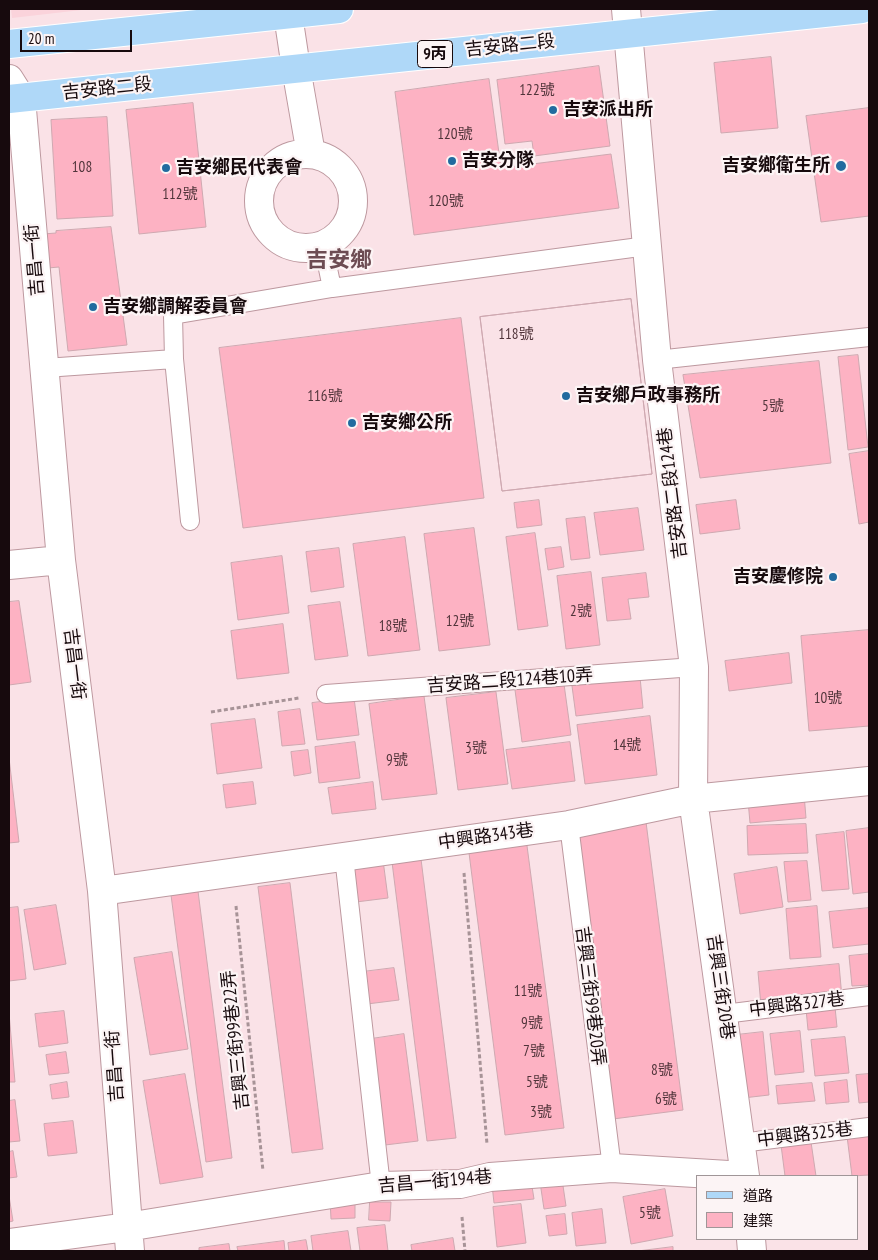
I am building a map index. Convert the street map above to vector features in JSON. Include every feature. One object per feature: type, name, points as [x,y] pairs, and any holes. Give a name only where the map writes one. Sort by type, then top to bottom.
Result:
[{"type":"main road","points":[[9,44],[339,9]]},
{"type":"main road","name":"吉安路二段","points":[[13,92],[296,68],[627,22],[862,9]]},
{"type":"street","points":[[288,15],[312,154]]},
{"type":"street","name":"吉安路二段124巷","points":[[627,22],[657,360],[694,667],[693,799]]},
{"type":"street","name":"吉昌一街","points":[[13,92],[45,368],[61,560],[102,892],[129,1239]]},
{"type":"street","points":[[296,154],[312,154],[326,159],[339,168],[348,180],[352,195],[352,210],[346,225],[336,237],[323,245],[308,248],[292,246],[278,239],[268,228],[261,214],[259,199],[262,184],[270,170],[282,160],[296,154]]},
{"type":"street","points":[[9,565],[61,560]]},
{"type":"street","name":"中興路343巷","points":[[102,892],[569,825],[693,799],[869,781]]},
{"type":"street","name":"吉興三街20巷","points":[[693,799],[745,1175]]},
{"type":"street","name":"吉昌一街194巷","points":[[9,1243],[129,1239],[266,1204],[380,1186],[460,1184],[490,1177],[612,1168],[728,1175]]},
{"type":"lane","points":[[323,245],[332,288]]},
{"type":"lane","points":[[190,521],[174,359],[173,315],[332,288],[647,246]]},
{"type":"lane","points":[[657,360],[869,336]]},
{"type":"lane","points":[[45,368],[174,359]]},
{"type":"lane","name":"吉安路二段124巷10弄","points":[[326,694],[694,667]]},
{"type":"lane","name":"吉興三街99巷20弄","points":[[569,825],[612,1168]]},
{"type":"lane","points":[[344,857],[380,1186]]},
{"type":"lane","name":"中興路327巷","points":[[724,1014],[869,996]]},
{"type":"lane","name":"中興路325巷","points":[[741,1143],[869,1127]]},
{"type":"path","points":[[211,712],[326,694]]},
{"type":"path","points":[[461,840],[490,1177]]},
{"type":"path","name":"吉興三街99巷22弄","points":[[233,873],[266,1204]]},
{"type":"shaded area","points":[[11,9],[90,9],[12,18]]},
{"type":"building","points":[[771,57],[778,128],[721,133],[714,63]]},
{"type":"building","name":"吉安派出所","points":[[599,66],[610,146],[534,156],[532,141],[505,144],[497,80]]},
{"type":"building","name":"吉安分隊","points":[[489,79],[501,168],[611,154],[619,208],[414,235],[395,92]]},
{"type":"building","name":"吉安鄉民代表會","points":[[193,103],[206,227],[139,234],[126,110]]},
{"type":"building","name":"吉安鄉衛生所","points":[[869,108],[869,216],[821,222],[806,116]]},
{"type":"building","points":[[107,117],[113,216],[57,219],[51,120]]},
{"type":"building","name":"吉安鄉調解委員會","points":[[111,227],[127,345],[68,351],[59,267],[48,268],[43,234],[56,233],[56,231]]},
{"type":"building","name":"吉安鄉戶政事務所","points":[[631,299],[652,474],[502,491],[480,317]]},
{"type":"building","name":"吉安鄉戶政事務所","points":[[631,299],[652,474],[502,491],[480,317]]},
{"type":"building","name":"吉安鄉公所","points":[[461,318],[484,498],[243,528],[219,348]]},
{"type":"building","points":[[858,355],[868,447],[848,450],[838,357]]},
{"type":"building","points":[[819,361],[831,463],[700,478],[683,375]]},
{"type":"building","points":[[869,451],[869,522],[859,524],[849,454]]},
{"type":"building","points":[[539,500],[542,525],[517,528],[514,503]]},
{"type":"building","points":[[736,500],[740,529],[700,534],[696,505]]},
{"type":"building","points":[[638,508],[644,550],[600,555],[594,513]]},
{"type":"building","points":[[585,517],[590,558],[571,560],[566,519]]},
{"type":"building","points":[[474,528],[490,645],[439,651],[424,534]]},
{"type":"building","points":[[535,533],[548,626],[518,630],[506,537]]},
{"type":"building","points":[[405,537],[420,650],[368,656],[353,544]]},
{"type":"building","points":[[561,547],[564,567],[548,570],[545,549]]},
{"type":"building","points":[[339,548],[344,587],[311,592],[306,552]]},
{"type":"building","points":[[282,556],[289,613],[238,620],[231,563]]},
{"type":"building","points":[[591,572],[600,645],[566,649],[557,576]]},
{"type":"building","points":[[646,573],[649,597],[628,599],[631,619],[607,621],[602,578]]},
{"type":"building","points":[[19,601],[31,682],[9,685],[9,602]]},
{"type":"building","points":[[340,602],[348,656],[315,660],[308,606]]},
{"type":"building","points":[[283,624],[289,673],[237,679],[231,631]]},
{"type":"building","points":[[869,630],[869,726],[809,731],[801,636]]},
{"type":"building","points":[[789,653],[792,683],[729,691],[725,661]]},
{"type":"building","points":[[640,677],[643,708],[576,716],[572,686]]},
{"type":"building","points":[[564,684],[571,735],[522,742],[515,690]]},
{"type":"building","points":[[496,692],[508,784],[458,790],[446,698]]},
{"type":"building","points":[[424,696],[437,794],[382,800],[369,704]]},
{"type":"building","points":[[354,698],[359,735],[317,740],[312,703]]},
{"type":"building","points":[[300,709],[305,744],[282,746],[278,712]]},
{"type":"building","points":[[650,716],[657,775],[585,784],[577,725]]},
{"type":"building","points":[[255,719],[262,768],[217,774],[211,724]]},
{"type":"building","points":[[355,742],[360,778],[319,783],[315,747]]},
{"type":"building","points":[[570,742],[575,781],[512,789],[506,750]]},
{"type":"building","points":[[308,750],[311,773],[294,776],[291,752]]},
{"type":"building","points":[[9,758],[19,842],[9,843]]},
{"type":"building","points":[[253,782],[256,804],[226,808],[223,785]]},
{"type":"building","points":[[373,782],[376,809],[332,814],[328,788]]},
{"type":"building","points":[[804,794],[806,818],[750,823],[748,800]]},
{"type":"building","points":[[646,822],[683,1110],[613,1119],[576,831]]},
{"type":"building","points":[[806,824],[808,853],[748,855],[747,826]]},
{"type":"building","points":[[869,828],[869,892],[853,894],[846,831]]},
{"type":"building","points":[[844,832],[849,889],[822,891],[816,835]]},
{"type":"building","points":[[526,838],[564,1128],[505,1135],[468,845]]},
{"type":"building","points":[[421,859],[456,1138],[427,1141],[392,862]]},
{"type":"building","points":[[383,860],[388,898],[356,902],[352,864]]},
{"type":"building","points":[[807,861],[811,900],[788,902],[784,862]]},
{"type":"building","points":[[777,867],[783,907],[740,914],[734,874]]},
{"type":"building","points":[[290,883],[323,1149],[292,1153],[258,887]]},
{"type":"building","points":[[198,891],[232,1158],[206,1162],[171,895]]},
{"type":"building","points":[[56,905],[66,964],[34,970],[24,910]]},
{"type":"building","points":[[817,906],[821,957],[790,959],[786,909]]},
{"type":"building","points":[[18,907],[26,979],[9,981],[9,908]]},
{"type":"building","points":[[869,908],[869,944],[833,948],[829,912]]},
{"type":"building","points":[[172,952],[188,1049],[150,1055],[134,958]]},
{"type":"building","points":[[869,954],[869,985],[852,986],[849,956]]},
{"type":"building","points":[[839,964],[842,998],[761,1006],[758,972]]},
{"type":"building","points":[[394,968],[399,1000],[367,1004],[362,972]]},
{"type":"building","points":[[835,1007],[837,1027],[808,1030],[806,1009]]},
{"type":"building","points":[[64,1011],[68,1043],[39,1047],[35,1014]]},
{"type":"building","points":[[9,1013],[15,1082],[9,1082]]},
{"type":"building","points":[[800,1031],[804,1072],[775,1075],[770,1034]]},
{"type":"building","points":[[763,1032],[769,1095],[743,1098],[736,1035]]},
{"type":"building","points":[[404,1034],[418,1141],[385,1145],[371,1039]]},
{"type":"building","points":[[845,1037],[849,1073],[815,1076],[811,1040]]},
{"type":"building","points":[[66,1052],[69,1073],[49,1075],[46,1055]]},
{"type":"building","points":[[185,1074],[203,1177],[160,1184],[143,1081]]},
{"type":"building","points":[[869,1074],[869,1102],[859,1103],[856,1075]]},
{"type":"building","points":[[847,1080],[849,1102],[826,1104],[824,1083]]},
{"type":"building","points":[[67,1082],[69,1097],[52,1099],[50,1085]]},
{"type":"building","points":[[812,1083],[815,1101],[778,1104],[776,1086]]},
{"type":"building","points":[[15,1100],[20,1141],[9,1142],[9,1101]]},
{"type":"building","points":[[73,1121],[77,1153],[48,1156],[44,1124]]},
{"type":"building","points":[[869,1134],[869,1175],[852,1175],[847,1136]]},
{"type":"building","points":[[811,1142],[816,1175],[785,1175],[781,1145]]},
{"type":"building","points":[[13,1151],[17,1177],[9,1178],[9,1152]]},
{"type":"building","points":[[562,1179],[566,1206],[544,1209],[540,1182]]},
{"type":"building","points":[[531,1180],[534,1199],[494,1203],[492,1185]]},
{"type":"building","points":[[665,1189],[673,1236],[631,1244],[623,1197]]},
{"type":"building","points":[[9,1196],[13,1221],[9,1222]]},
{"type":"building","points":[[355,1199],[355,1218],[331,1219],[330,1200]]},
{"type":"building","points":[[370,1202],[391,1202],[390,1221],[369,1220]]},
{"type":"building","points":[[521,1204],[526,1243],[497,1247],[493,1207]]},
{"type":"building","points":[[602,1209],[606,1243],[576,1246],[572,1213]]},
{"type":"building","points":[[565,1214],[567,1234],[549,1236],[546,1216]]},
{"type":"building","points":[[385,1225],[388,1251],[360,1251],[357,1228]]},
{"type":"building","points":[[348,1231],[351,1251],[313,1251],[311,1236]]},
{"type":"building","points":[[453,1238],[455,1251],[412,1251],[411,1245]]},
{"type":"building","points":[[306,1240],[308,1251],[289,1251],[288,1243]]},
{"type":"building","points":[[284,1241],[285,1251],[238,1251],[237,1247]]},
{"type":"building","points":[[229,1244],[230,1251],[199,1251],[199,1248]]},
{"type":"building","points":[[673,1247],[673,1251],[638,1251]]},
{"type":"place","name":"吉安派出所","points":[[553,110]]},
{"type":"place","name":"吉安分隊","points":[[452,161]]},
{"type":"place","name":"吉安鄉衛生所","points":[[841,166]]},
{"type":"place","name":"吉安鄉民代表會","points":[[166,168]]},
{"type":"place","name":"吉安鄉調解委員會","points":[[93,307]]},
{"type":"place","name":"吉安鄉戶政事務所","points":[[566,396]]},
{"type":"place","name":"吉安鄉公所","points":[[352,423]]},
{"type":"place","name":"吉安慶修院","points":[[833,577]]},
{"type":"district","name":"吉安鄉","points":[[339,261]]}]
